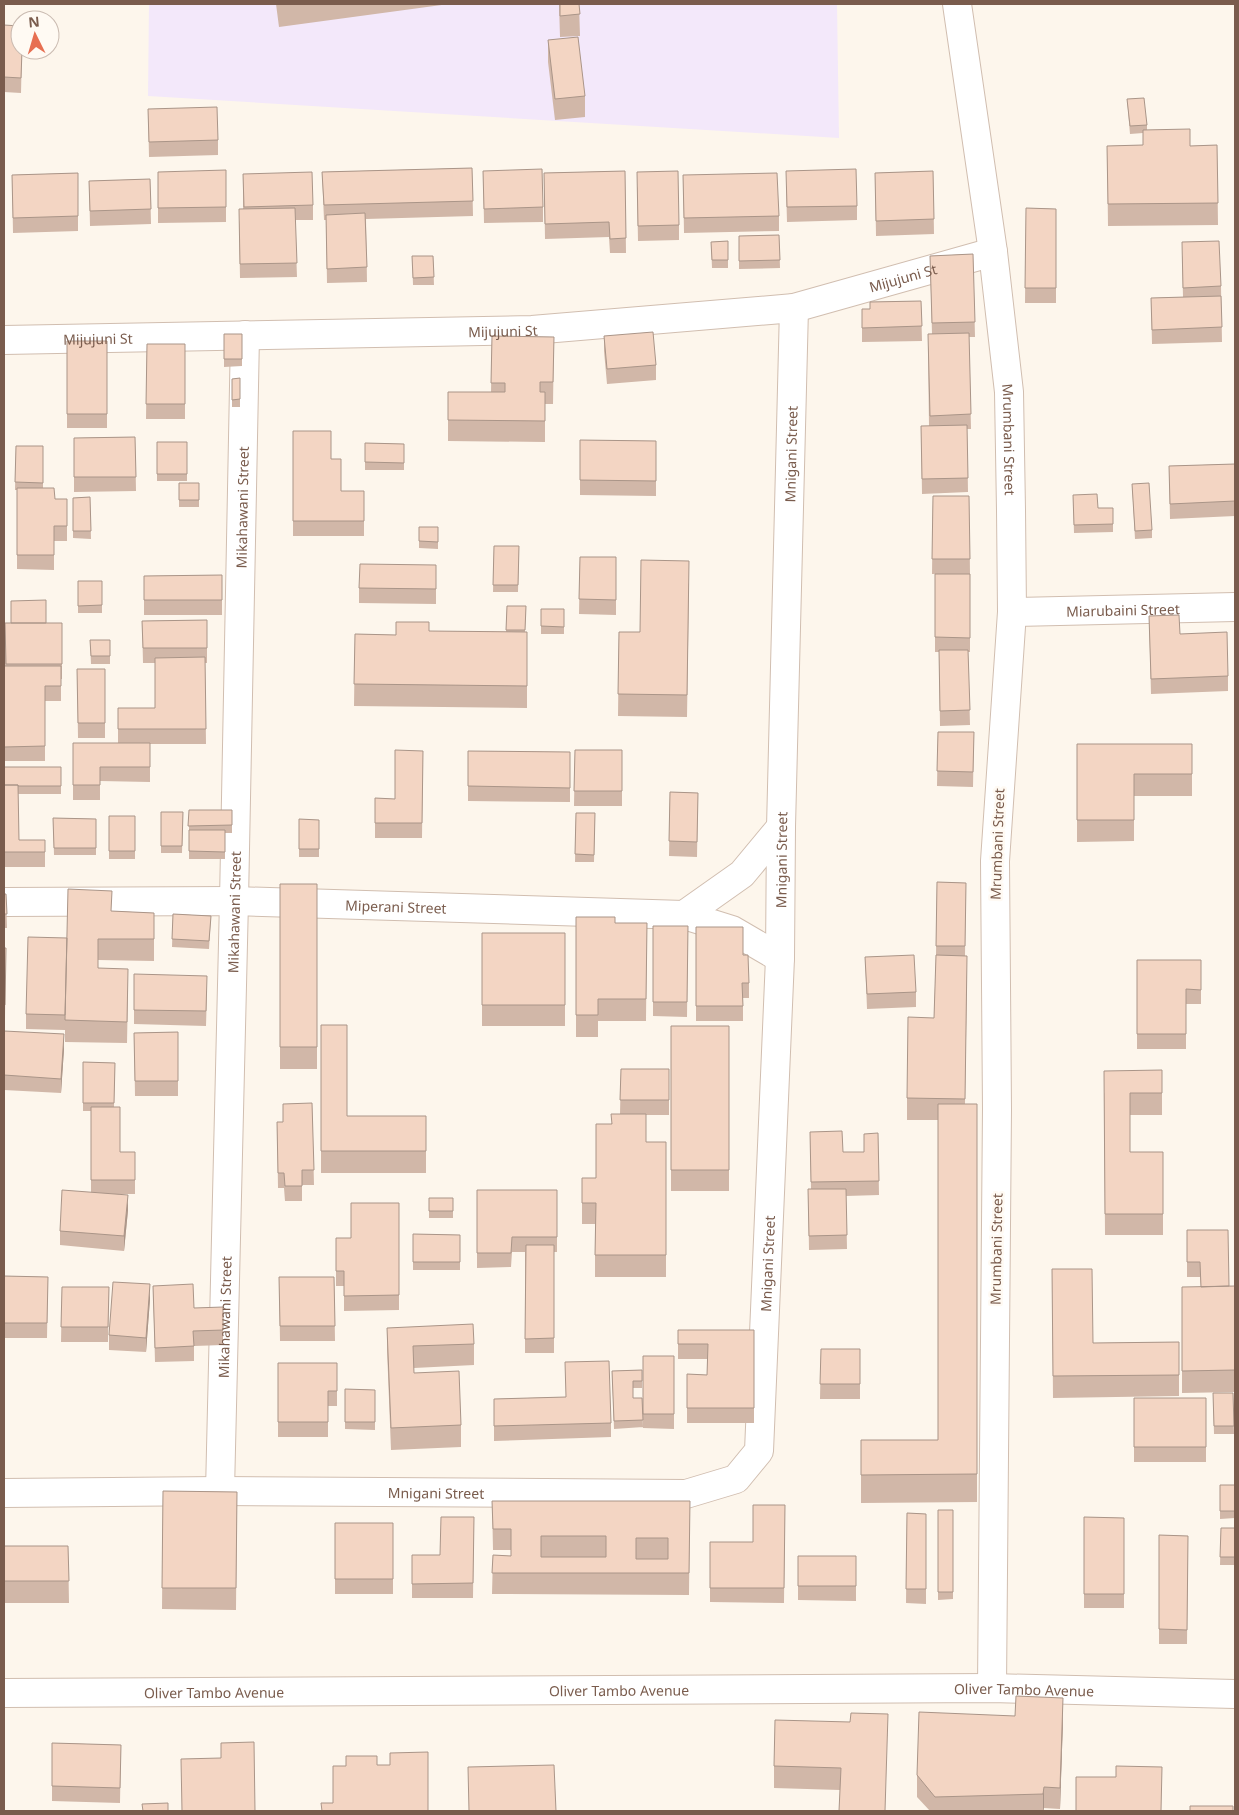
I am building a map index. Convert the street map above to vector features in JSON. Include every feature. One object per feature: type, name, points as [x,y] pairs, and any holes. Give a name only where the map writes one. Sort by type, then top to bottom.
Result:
[{"type":"street","name":"Mrumbani Street","points":[[957,4],[993,252],[1008,392],[1012,612],[995,861],[998,1109],[992,1688]]},
{"type":"street","name":"Mijujuni St","points":[[4,340],[532,330],[794,308],[993,252]]},
{"type":"street","name":"Mnigani Street","points":[[4,1493],[220,1491],[686,1494],[736,1479],[758,1451],[780,958],[781,826],[794,308]]},
{"type":"street","name":"Mikahawani Street","points":[[220,1491],[246,335]]},
{"type":"street","name":"Miarubaini Street","points":[[1012,612],[1235,607]]},
{"type":"street","points":[[684,915],[742,874],[781,826]]},
{"type":"street","name":"Miperani Street","points":[[4,902],[234,901],[684,915],[732,930],[780,958]]},
{"type":"street","name":"Oliver Tambo Avenue","points":[[4,1693],[992,1688],[1235,1694]]},
{"type":"shaded area","points":[[149,4],[837,4],[839,138],[148,96]]},
{"type":"building","points":[[560,4],[579,4],[580,14],[560,16]]},
{"type":"building","points":[[4,25],[10,25],[10,60],[22,60],[21,78],[4,77]]},
{"type":"building","points":[[578,37],[585,96],[555,99],[548,40]]},
{"type":"building","points":[[1144,98],[1147,125],[1130,126],[1127,99]]},
{"type":"building","points":[[217,107],[218,140],[149,142],[148,109]]},
{"type":"building","points":[[1190,129],[1190,146],[1217,145],[1218,203],[1108,204],[1107,146],[1143,145],[1143,130]]},
{"type":"building","points":[[472,168],[473,201],[324,205],[322,172]]},
{"type":"building","points":[[542,169],[543,207],[484,209],[483,171]]},
{"type":"building","points":[[856,169],[857,206],[787,207],[786,171]]},
{"type":"building","points":[[226,170],[226,207],[158,208],[158,172]]},
{"type":"building","points":[[625,171],[626,238],[610,239],[609,222],[545,224],[544,173]]},
{"type":"building","points":[[678,171],[679,225],[638,226],[637,172]]},
{"type":"building","points":[[933,171],[934,219],[876,221],[875,173]]},
{"type":"building","points":[[312,172],[313,205],[244,207],[243,174]]},
{"type":"building","points":[[78,173],[78,216],[13,218],[12,175]]},
{"type":"building","points":[[777,173],[779,216],[684,218],[683,175]]},
{"type":"building","points":[[150,179],[151,209],[90,211],[89,181]]},
{"type":"building","points":[[295,208],[297,263],[240,264],[239,209]]},
{"type":"building","points":[[1026,208],[1056,209],[1056,288],[1025,288]]},
{"type":"building","points":[[365,213],[367,267],[327,269],[326,215]]},
{"type":"building","points":[[779,235],[780,260],[739,261],[739,236]]},
{"type":"building","points":[[728,241],[728,260],[712,260],[711,242]]},
{"type":"building","points":[[1219,241],[1221,286],[1183,288],[1182,242]]},
{"type":"building","points":[[973,254],[975,322],[932,323],[930,256]]},
{"type":"building","points":[[412,256],[433,256],[434,277],[413,278]]},
{"type":"building","points":[[1221,296],[1222,327],[1152,330],[1151,298]]},
{"type":"building","points":[[921,301],[922,326],[862,328],[862,309],[870,309],[870,302]]},
{"type":"building","points":[[653,332],[656,365],[607,369],[604,336]]},
{"type":"building","points":[[969,333],[971,414],[930,416],[928,334]]},
{"type":"building","points":[[224,334],[242,334],[242,359],[224,359]]},
{"type":"building","points":[[492,336],[554,337],[553,382],[540,382],[540,392],[545,392],[545,421],[448,420],[448,392],[505,392],[505,383],[491,383]]},
{"type":"building","points":[[67,341],[107,341],[107,414],[67,414]]},
{"type":"building","points":[[147,344],[185,344],[185,404],[146,404]]},
{"type":"building","points":[[240,378],[240,399],[232,400],[232,379]]},
{"type":"building","points":[[967,425],[968,478],[922,479],[921,426]]},
{"type":"building","points":[[293,431],[331,431],[331,459],[341,459],[341,491],[364,491],[364,521],[293,521]]},
{"type":"building","points":[[135,437],[136,477],[74,477],[74,438]]},
{"type":"building","points":[[580,440],[656,441],[656,481],[580,480]]},
{"type":"building","points":[[157,442],[187,442],[187,474],[157,474]]},
{"type":"building","points":[[365,443],[404,444],[404,463],[365,462]]},
{"type":"building","points":[[16,446],[43,446],[43,483],[15,482]]},
{"type":"building","points":[[1235,464],[1235,501],[1170,504],[1169,466]]},
{"type":"building","points":[[179,483],[199,483],[199,500],[179,500]]},
{"type":"building","points":[[1149,483],[1152,530],[1135,531],[1132,484]]},
{"type":"building","points":[[17,488],[54,488],[55,499],[67,499],[67,526],[54,526],[54,555],[17,555]]},
{"type":"building","points":[[1097,494],[1098,508],[1113,508],[1113,524],[1074,525],[1073,495]]},
{"type":"building","points":[[933,496],[969,496],[970,559],[932,559]]},
{"type":"building","points":[[90,497],[91,531],[73,531],[73,498]]},
{"type":"building","points":[[419,527],[438,527],[438,542],[419,541]]},
{"type":"building","points":[[494,546],[519,546],[518,585],[493,585]]},
{"type":"building","points":[[580,557],[616,557],[616,600],[579,599]]},
{"type":"building","points":[[641,560],[689,561],[687,695],[618,694],[619,632],[640,632]]},
{"type":"building","points":[[360,564],[436,565],[436,589],[359,588]]},
{"type":"building","points":[[935,574],[970,574],[970,638],[935,637]]},
{"type":"building","points":[[222,575],[222,600],[144,600],[144,576]]},
{"type":"building","points":[[78,581],[102,581],[102,605],[78,606]]},
{"type":"building","points":[[46,600],[46,623],[11,623],[11,601]]},
{"type":"building","points":[[507,606],[526,606],[525,630],[506,630]]},
{"type":"building","points":[[541,609],[564,609],[564,627],[541,626]]},
{"type":"building","points":[[1179,615],[1180,634],[1227,632],[1228,676],[1151,679],[1149,616]]},
{"type":"building","points":[[207,620],[207,648],[143,648],[142,621]]},
{"type":"building","points":[[396,622],[429,622],[429,631],[527,632],[527,686],[354,684],[355,634],[396,635]]},
{"type":"building","points":[[5,623],[62,623],[62,664],[6,664]]},
{"type":"building","points":[[90,640],[110,640],[110,656],[91,656]]},
{"type":"building","points":[[939,650],[968,650],[970,710],[940,711]]},
{"type":"building","points":[[205,657],[206,729],[118,729],[118,708],[155,708],[155,658]]},
{"type":"building","points":[[4,666],[61,666],[61,686],[45,686],[45,746],[4,747]]},
{"type":"building","points":[[77,669],[105,669],[105,723],[78,723]]},
{"type":"building","points":[[938,732],[974,732],[973,772],[937,771]]},
{"type":"building","points":[[73,743],[150,743],[150,767],[100,767],[100,785],[73,785]]},
{"type":"building","points":[[1077,744],[1192,744],[1192,774],[1134,774],[1134,820],[1077,820]]},
{"type":"building","points":[[395,750],[423,751],[422,823],[375,823],[375,798],[395,799]]},
{"type":"building","points":[[575,750],[622,750],[622,791],[574,791]]},
{"type":"building","points":[[468,751],[570,752],[570,788],[468,786]]},
{"type":"building","points":[[4,767],[61,767],[61,786],[4,785]]},
{"type":"building","points":[[4,785],[18,785],[19,840],[45,840],[45,852],[4,852]]},
{"type":"building","points":[[670,792],[698,793],[697,842],[669,841]]},
{"type":"building","points":[[189,810],[232,810],[232,825],[188,826]]},
{"type":"building","points":[[161,812],[183,812],[182,846],[161,846]]},
{"type":"building","points":[[576,813],[595,813],[594,855],[575,854]]},
{"type":"building","points":[[109,816],[135,816],[135,851],[109,851]]},
{"type":"building","points":[[53,818],[96,819],[96,848],[54,848]]},
{"type":"building","points":[[299,819],[319,820],[319,849],[299,849]]},
{"type":"building","points":[[189,830],[225,830],[225,852],[189,851]]},
{"type":"building","points":[[937,882],[966,883],[965,946],[936,946]]},
{"type":"building","points":[[280,884],[317,884],[317,1047],[280,1047]]},
{"type":"building","points":[[68,889],[112,891],[111,911],[154,913],[154,939],[98,939],[98,968],[128,969],[127,1022],[65,1020]]},
{"type":"building","points":[[4,894],[6,894],[7,914],[4,914]]},
{"type":"building","points":[[173,914],[211,916],[209,941],[172,939]]},
{"type":"building","points":[[576,917],[615,917],[615,923],[647,923],[646,999],[598,999],[598,1015],[576,1015]]},
{"type":"building","points":[[653,926],[688,926],[687,1002],[653,1002]]},
{"type":"building","points":[[696,927],[743,927],[743,955],[748,955],[749,983],[742,983],[743,1006],[696,1006]]},
{"type":"building","points":[[482,933],[565,933],[565,1005],[482,1005]]},
{"type":"building","points":[[28,937],[67,938],[65,1015],[26,1014]]},
{"type":"building","points":[[4,948],[6,948],[5,1005],[4,1005]]},
{"type":"building","points":[[914,955],[916,992],[867,994],[865,957]]},
{"type":"building","points":[[936,955],[967,956],[965,1099],[907,1098],[908,1017],[934,1018]]},
{"type":"building","points":[[1137,960],[1201,960],[1201,990],[1186,989],[1186,1034],[1137,1034]]},
{"type":"building","points":[[134,974],[207,976],[206,1011],[134,1010]]},
{"type":"building","points":[[321,1025],[347,1025],[347,1116],[426,1116],[426,1151],[321,1151]]},
{"type":"building","points":[[671,1026],[729,1026],[729,1170],[671,1170]]},
{"type":"building","points":[[4,1031],[64,1034],[61,1079],[4,1075]]},
{"type":"building","points":[[178,1032],[178,1081],[135,1081],[134,1033]]},
{"type":"building","points":[[83,1062],[115,1063],[114,1103],[83,1103]]},
{"type":"building","points":[[621,1069],[669,1069],[669,1100],[620,1100]]},
{"type":"building","points":[[1162,1070],[1162,1093],[1130,1093],[1130,1152],[1163,1152],[1163,1214],[1105,1214],[1104,1071]]},
{"type":"building","points":[[312,1103],[314,1170],[302,1170],[302,1186],[285,1186],[284,1173],[278,1173],[277,1122],[283,1122],[283,1104]]},
{"type":"building","points":[[938,1104],[977,1104],[977,1474],[861,1475],[861,1440],[938,1440]]},
{"type":"building","points":[[91,1107],[120,1107],[120,1152],[135,1152],[135,1180],[91,1180]]},
{"type":"building","points":[[611,1114],[646,1114],[646,1142],[666,1142],[666,1255],[595,1255],[596,1203],[582,1203],[582,1178],[596,1178],[596,1124],[612,1124]]},
{"type":"building","points":[[842,1131],[843,1152],[864,1152],[864,1134],[878,1133],[879,1181],[811,1182],[810,1132]]},
{"type":"building","points":[[808,1189],[846,1189],[847,1235],[809,1236]]},
{"type":"building","points":[[62,1190],[128,1195],[124,1236],[60,1231]]},
{"type":"building","points":[[477,1190],[557,1190],[557,1237],[512,1237],[511,1253],[477,1253]]},
{"type":"building","points":[[429,1198],[453,1198],[453,1211],[429,1211]]},
{"type":"building","points":[[351,1203],[399,1203],[399,1295],[344,1296],[344,1271],[336,1271],[336,1238],[351,1238]]},
{"type":"building","points":[[1187,1230],[1228,1230],[1229,1286],[1201,1287],[1200,1262],[1187,1262]]},
{"type":"building","points":[[413,1234],[460,1235],[460,1262],[413,1262]]},
{"type":"building","points":[[526,1245],[554,1245],[554,1338],[525,1339]]},
{"type":"building","points":[[1052,1269],[1092,1269],[1093,1343],[1179,1342],[1179,1375],[1053,1376]]},
{"type":"building","points":[[4,1276],[48,1277],[47,1323],[4,1323]]},
{"type":"building","points":[[279,1277],[334,1277],[335,1326],[280,1326]]},
{"type":"building","points":[[113,1282],[150,1284],[146,1338],[109,1335]]},
{"type":"building","points":[[193,1284],[194,1308],[223,1307],[223,1330],[193,1331],[194,1346],[155,1348],[153,1286]]},
{"type":"building","points":[[1235,1286],[1235,1370],[1182,1371],[1182,1287]]},
{"type":"building","points":[[62,1287],[109,1287],[108,1327],[61,1327]]},
{"type":"building","points":[[473,1324],[474,1344],[413,1346],[414,1373],[459,1371],[461,1425],[391,1428],[387,1328]]},
{"type":"building","points":[[678,1330],[754,1330],[754,1408],[687,1408],[687,1374],[707,1375],[708,1344],[678,1344]]},
{"type":"building","points":[[821,1349],[860,1349],[860,1384],[820,1384]]},
{"type":"building","points":[[643,1356],[674,1356],[674,1414],[643,1414]]},
{"type":"building","points":[[609,1361],[611,1423],[494,1426],[494,1399],[566,1397],[565,1362]]},
{"type":"building","points":[[278,1363],[337,1363],[337,1391],[328,1391],[328,1422],[278,1422]]},
{"type":"building","points":[[642,1370],[642,1381],[633,1381],[633,1398],[642,1398],[643,1420],[614,1421],[612,1371]]},
{"type":"building","points":[[345,1389],[375,1390],[375,1422],[345,1422]]},
{"type":"building","points":[[1213,1393],[1233,1393],[1234,1426],[1214,1426]]},
{"type":"building","points":[[1134,1398],[1206,1398],[1206,1447],[1134,1447]]},
{"type":"building","points":[[1220,1485],[1235,1485],[1235,1511],[1220,1511]]},
{"type":"building","points":[[163,1491],[237,1492],[236,1588],[162,1588]]},
{"type":"building","points":[[492,1501],[690,1501],[689,1573],[492,1573],[493,1555],[511,1556],[511,1529],[493,1529]],"holes":[[[541,1536],[606,1536],[606,1557],[541,1557]],[[636,1538],[668,1538],[668,1559],[636,1559]]]},
{"type":"building","points":[[753,1505],[785,1505],[784,1588],[710,1588],[710,1542],[753,1542]]},
{"type":"building","points":[[938,1510],[953,1510],[953,1592],[938,1592]]},
{"type":"building","points":[[907,1513],[926,1514],[926,1589],[906,1589]]},
{"type":"building","points":[[441,1517],[474,1517],[473,1583],[412,1584],[412,1555],[440,1555]]},
{"type":"building","points":[[1084,1517],[1124,1518],[1124,1594],[1084,1594]]},
{"type":"building","points":[[335,1523],[393,1523],[393,1579],[335,1579]]},
{"type":"building","points":[[1221,1528],[1235,1528],[1235,1557],[1220,1557]]},
{"type":"building","points":[[1159,1535],[1188,1536],[1187,1630],[1159,1629]]},
{"type":"building","points":[[4,1546],[68,1546],[69,1581],[4,1581]]},
{"type":"building","points":[[798,1556],[856,1556],[856,1586],[798,1586]]},
{"type":"building","points":[[1016,1696],[1063,1698],[1060,1788],[1044,1787],[1043,1794],[935,1797],[917,1775],[919,1712],[1015,1716]]},
{"type":"building","points":[[851,1713],[888,1714],[885,1811],[839,1811],[841,1768],[774,1766],[775,1720],[850,1722]]},
{"type":"building","points":[[254,1742],[255,1811],[182,1811],[181,1759],[221,1758],[221,1743]]},
{"type":"building","points":[[52,1743],[121,1745],[120,1788],[52,1786]]},
{"type":"building","points":[[428,1752],[428,1811],[322,1811],[321,1803],[333,1803],[333,1766],[346,1766],[346,1756],[377,1756],[377,1765],[390,1765],[390,1753]]},
{"type":"building","points":[[554,1765],[556,1811],[469,1811],[468,1767]]},
{"type":"building","points":[[1116,1766],[1162,1767],[1161,1811],[1076,1811],[1076,1777],[1116,1777]]},
{"type":"building","points":[[168,1803],[168,1811],[143,1811],[142,1804]]},
{"type":"building","points":[[1190,1806],[1233,1806],[1233,1811],[1190,1811]]}]
